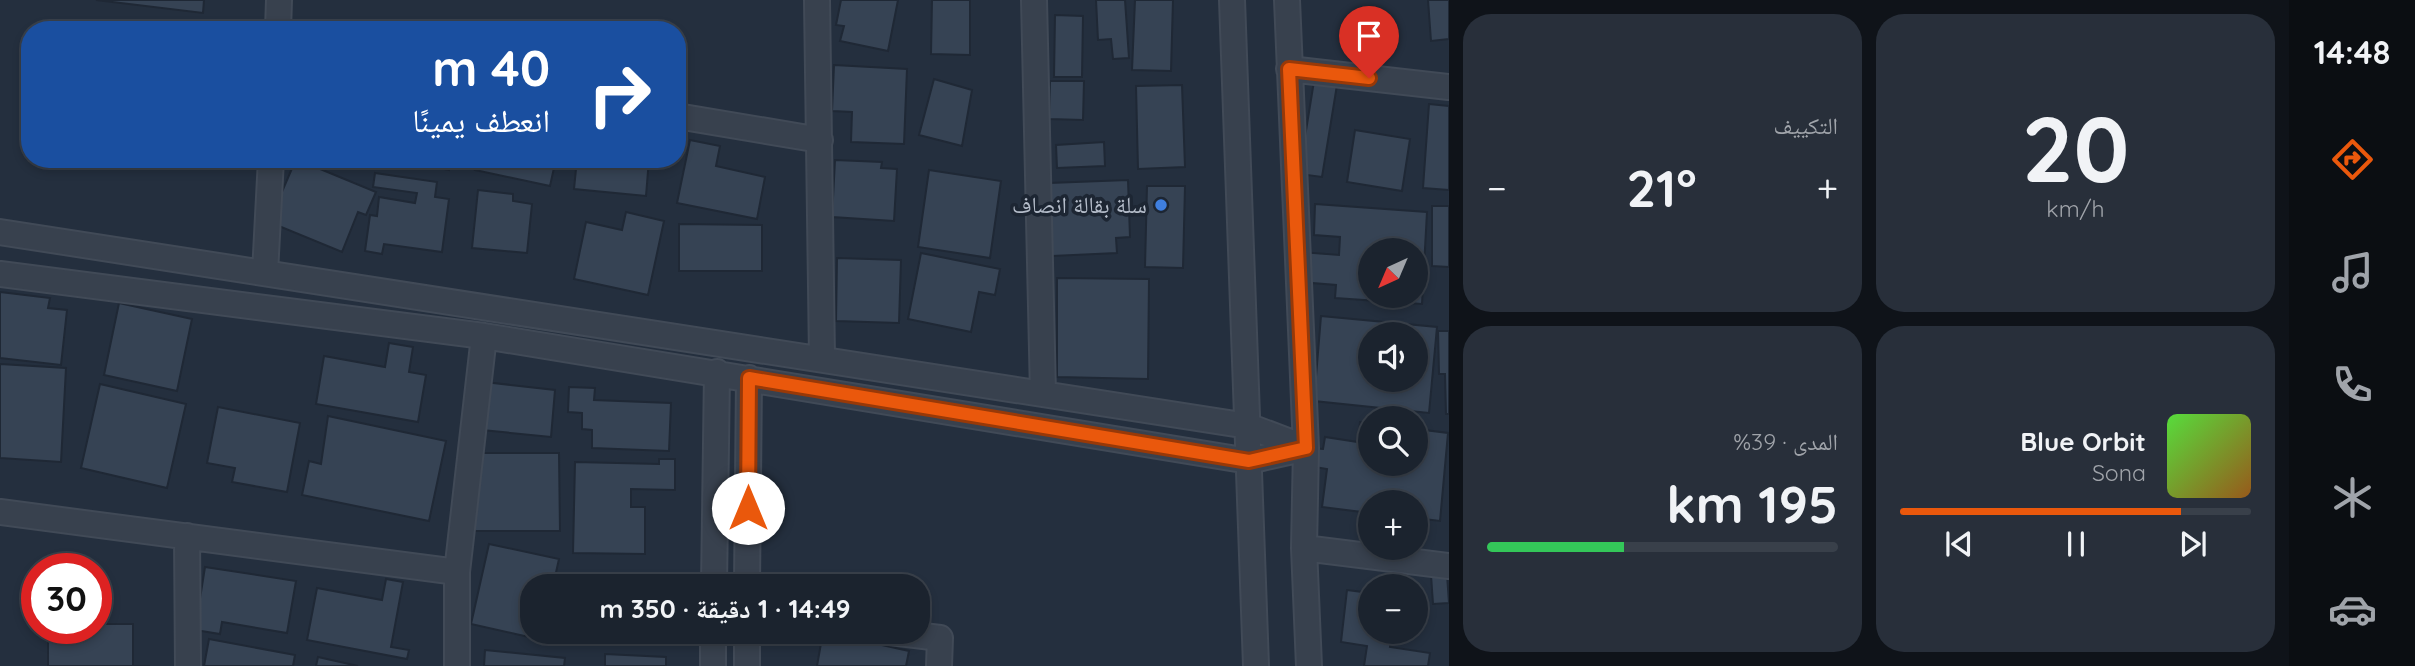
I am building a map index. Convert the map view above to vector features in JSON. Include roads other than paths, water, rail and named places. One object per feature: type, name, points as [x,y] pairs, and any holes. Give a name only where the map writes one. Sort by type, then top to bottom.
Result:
[{"type":"street","points":[[278,21],[279,0]]},
{"type":"street","points":[[817,0],[822,358]]},
{"type":"street","points":[[1034,0],[1042,394]]},
{"type":"street","points":[[1232,0],[1256,666]]},
{"type":"street","points":[[1287,0],[1306,448],[1304,548],[1309,666]]},
{"type":"street","points":[[1289,69],[1449,87]]},
{"type":"street","points":[[686,118],[820,140]]},
{"type":"street","points":[[265,273],[271,168]]},
{"type":"street","points":[[0,232],[1248,426],[1306,448]]},
{"type":"street","points":[[0,274],[484,336],[1249,461],[1306,448]]},
{"type":"street","points":[[457,666],[457,572],[484,336]]},
{"type":"street","points":[[714,574],[717,372]]},
{"type":"street","points":[[747,574],[749,378]]},
{"type":"street","points":[[0,512],[457,572]]},
{"type":"street","points":[[187,536],[188,666]]},
{"type":"street","points":[[1304,548],[1449,566]]},
{"type":"street","points":[[930,637],[940,638],[939,666]]},
{"type":"street","points":[[713,644],[713,666]]},
{"type":"street","points":[[747,644],[747,666]]},
{"type":"place","name":"سلة بقالة انصاف","points":[[1161,205]]}]
